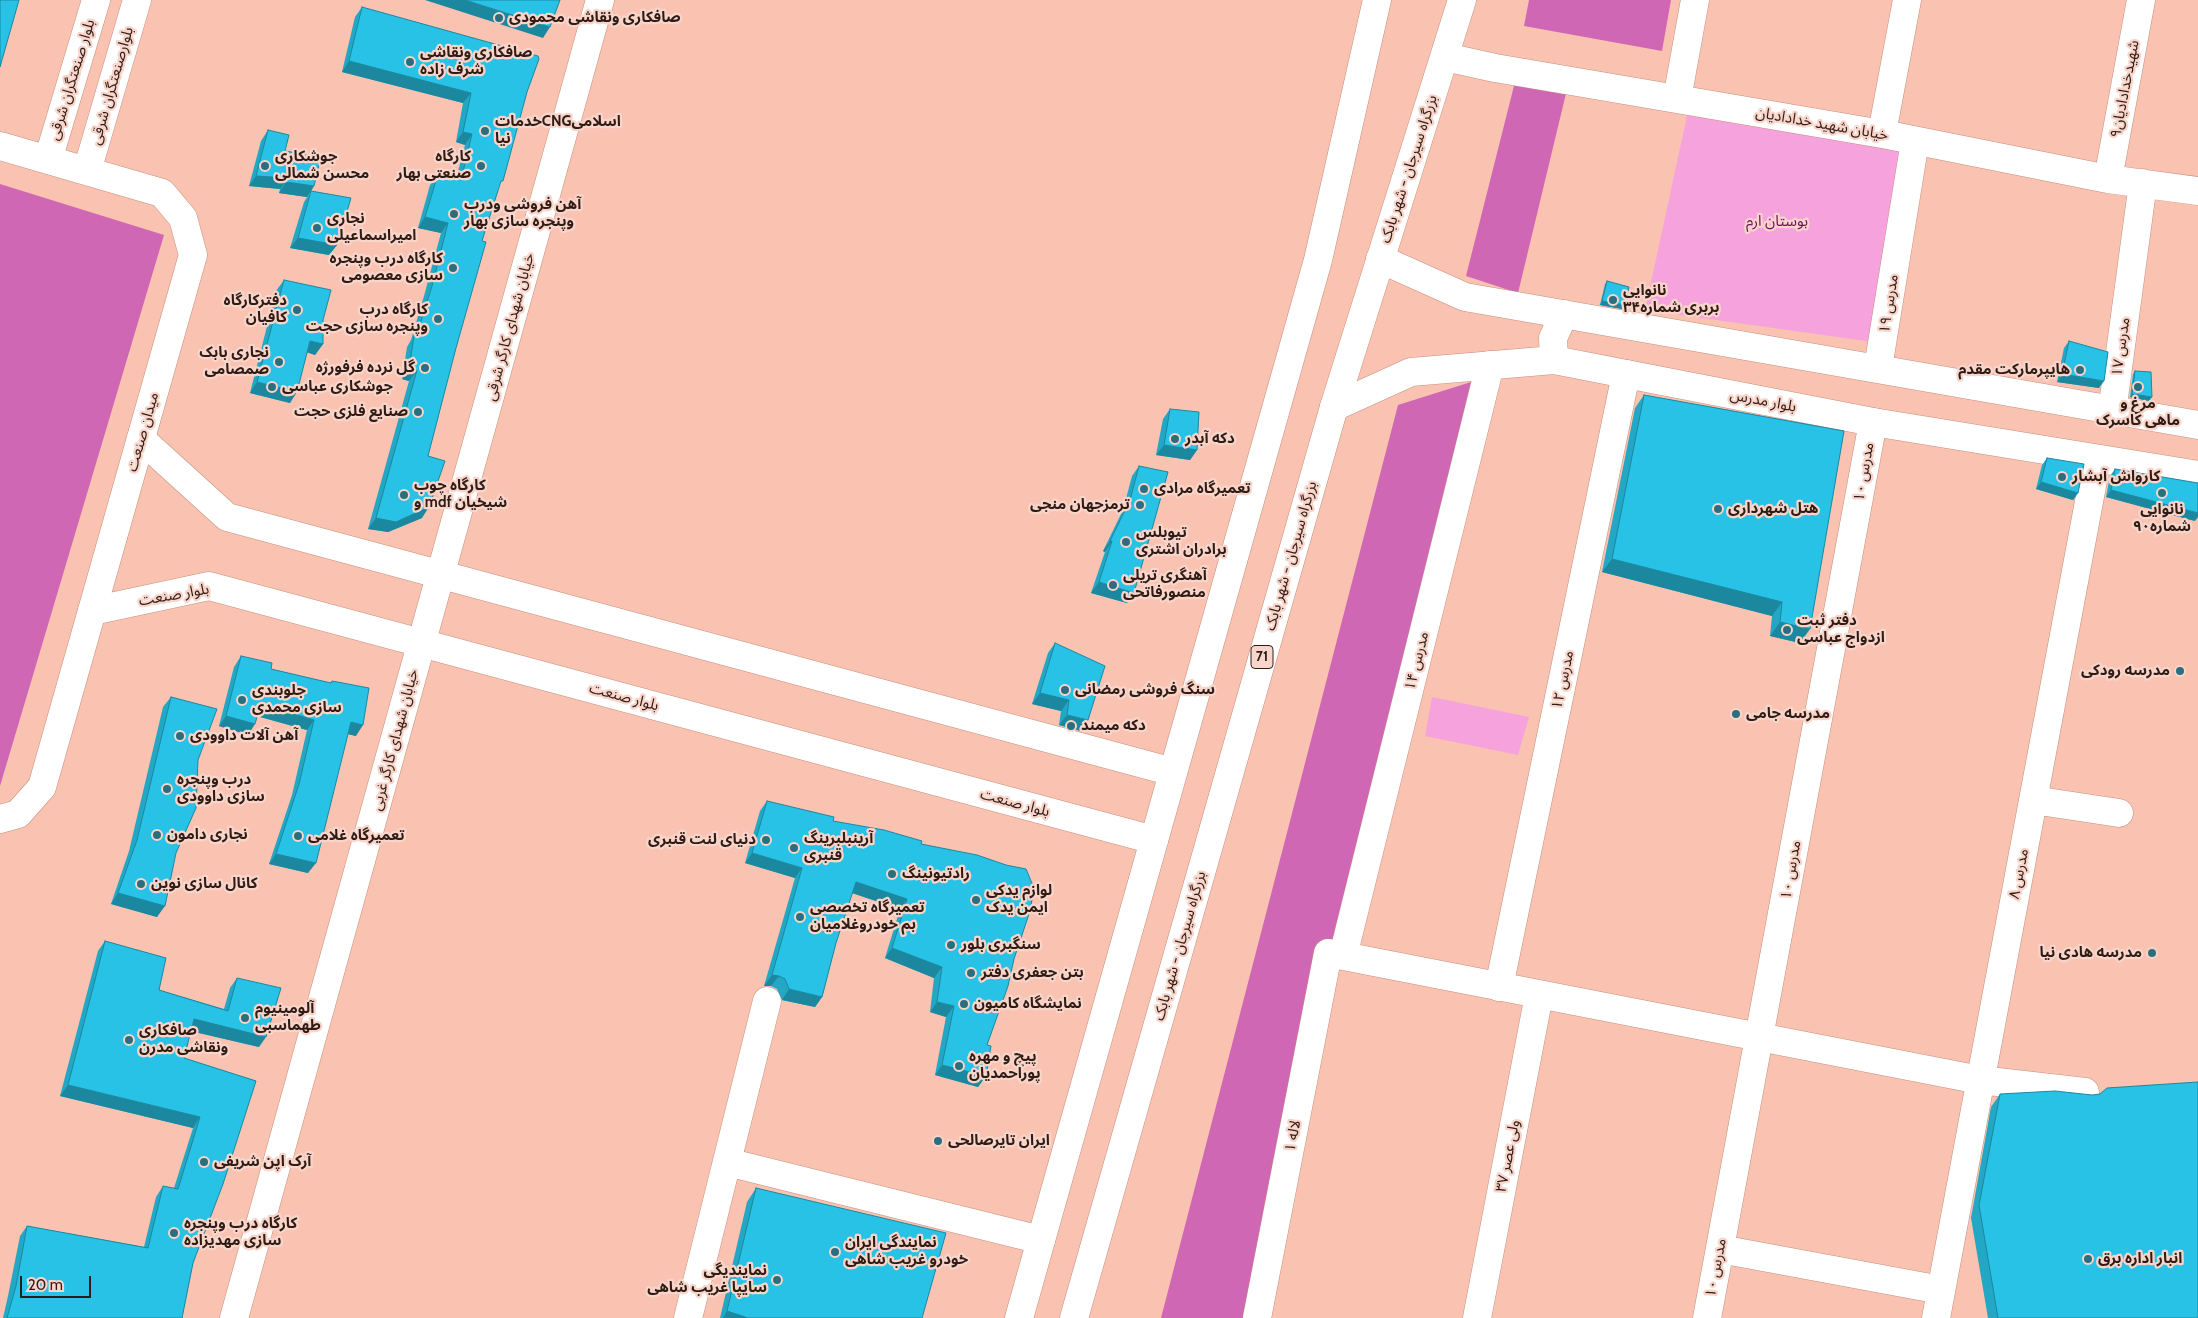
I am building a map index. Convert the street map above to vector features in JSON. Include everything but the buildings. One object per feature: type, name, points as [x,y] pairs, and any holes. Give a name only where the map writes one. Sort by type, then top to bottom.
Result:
[{"type":"main road","name":"بلوار صنعتگران شرقی","points":[[48,160],[96,0]]},
{"type":"main road","name":"بلوارصنعتگران شرقی","points":[[87,171],[137,0]]},
{"type":"main road","name":"خیابان شهدای کارگر شرقی","points":[[442,570],[600,0]]},
{"type":"main road","points":[[1019,1318],[1318,260],[1377,0]]},
{"type":"main road","name":"بزرگراه سیرجان - شهر بابک","points":[[1074,1318],[1334,407],[1462,0]]},
{"type":"main road","points":[[1677,100],[1695,0]]},
{"type":"main road","points":[[1882,133],[1907,0]]},
{"type":"main road","name":"شهیدخدادادیان۹","points":[[2108,179],[2141,0]]},
{"type":"main road","points":[[79,56],[118,68]]},
{"type":"main road","name":"خیابان شهید خدادادیان","points":[[1445,57],[1495,68],[1677,100],[1882,133],[2108,179],[2198,192]]},
{"type":"main road","name":"مدرس ۱۹","points":[[1878,368],[1915,140]]},
{"type":"main road","name":"میدان صنعت","points":[[0,146],[162,193],[183,218],[193,256],[42,787],[18,814],[0,818]]},
{"type":"main road","name":"مدرس ۱۷","points":[[2112,412],[2143,183]]},
{"type":"main road","points":[[1380,259],[1465,296],[2198,426]]},
{"type":"main road","points":[[1554,360],[1553,338],[1564,314]]},
{"type":"main road","name":"بلوار مدرس","points":[[1334,407],[1411,372],[1554,360],[1873,422],[2198,475]]},
{"type":"main road","name":"مدرس ۱۴","points":[[1336,955],[1490,365]]},
{"type":"main road","name":"مدرس ۱۲","points":[[1499,987],[1626,374]]},
{"type":"main road","name":"مدرس ۱۰","points":[[1707,1318],[1873,422]]},
{"type":"main road","points":[[141,439],[228,517],[442,570],[1173,772]]},
{"type":"main road","name":"مدرس ۸","points":[[1936,1318],[2097,459]]},
{"type":"main road","name":"خیابان شهدای کارگر غربی","points":[[234,1318],[442,570]]},
{"type":"main road","name":"بلوار صنعت","points":[[92,610],[209,586],[1154,840]]},
{"type":"main road","points":[[2033,800],[2119,813]]},
{"type":"main road","points":[[1336,955],[1980,1080],[2085,1092]]},
{"type":"main road","name":"لاله ۱","points":[[1257,1318],[1336,955]]},
{"type":"main road","name":"ولی عصر ۳۷","points":[[1476,1318],[1539,995]]},
{"type":"main road","points":[[688,1318],[767,1001]]},
{"type":"main road","points":[[727,1162],[1041,1240]]},
{"type":"main road","points":[[1720,1249],[1941,1290]]},
{"type":"green space","name":"بوستان ارم","points":[[1690,102],[1902,134],[1873,342],[1645,310]]},
{"type":"green space","points":[[1432,697],[1529,717],[1518,755],[1425,736]]},
{"type":"shaded area","points":[[1529,0],[1671,0],[1662,51],[1524,26]]},
{"type":"shaded area","points":[[1519,66],[1569,81],[1518,293],[1466,276]]},
{"type":"shaded area","points":[[0,184],[164,235],[0,786]]},
{"type":"shaded area","points":[[1471,382],[1343,921],[1252,1318],[1161,1318],[1398,405]]},
{"type":"place","name":"صافکاری ونقاشی محمودی","points":[[499,18]]},
{"type":"place","name":"صافکاری ونقاشی شرف زاده","points":[[410,62]]},
{"type":"place","name":"خدماتCNGاسلامی نیا","points":[[485,131]]},
{"type":"place","name":"جوشکاری محسن شمالی","points":[[265,166]]},
{"type":"place","name":"کارگاه صنعتی بهار","points":[[481,166]]},
{"type":"place","name":"آهن فروشی ودرب وپنجره سازی بهار","points":[[454,214]]},
{"type":"place","name":"نجاری امیراسماعیلی","points":[[317,228]]},
{"type":"place","name":"کارگاه درب وپنجره سازی معصومی","points":[[453,268]]},
{"type":"place","name":"نانوایی بربری شماره۳۴","points":[[1613,300]]},
{"type":"place","name":"دفترکارگاه کافیان","points":[[297,310]]},
{"type":"place","name":"کارگاه درب وپنجره سازی حجت","points":[[438,319]]},
{"type":"place","name":"نجاری بابک صمصامی","points":[[279,362]]},
{"type":"place","name":"گل نرده فرفورژه","points":[[425,368]]},
{"type":"place","name":"هایپرمارکت مقدم","points":[[2080,370]]},
{"type":"place","name":"جوشکاری عباسی","points":[[272,387]]},
{"type":"place","name":"مرغ و ماهی کاسرک","points":[[2138,387]]},
{"type":"place","name":"صنایع فلزی حجت","points":[[418,412]]},
{"type":"place","name":"دکه آبدر","points":[[1175,439]]},
{"type":"place","name":"کارواش آبشار","points":[[2062,477]]},
{"type":"place","name":"تعمیرگاه مرادی","points":[[1144,489]]},
{"type":"place","name":"نانوایی شماره۹۰","points":[[2162,493]]},
{"type":"place","name":"کارگاه چوب و mdf شیخیان","points":[[404,495]]},
{"type":"place","name":"ترمزجهان منجی","points":[[1140,505]]},
{"type":"place","name":"هتل شهرداری","points":[[1718,509]]},
{"type":"place","name":"تیوبلس برادران اشتری","points":[[1126,542]]},
{"type":"place","name":"آهنگری تریلی منصورفاتحی","points":[[1113,585]]},
{"type":"place","name":"دفتر ثبت ازدواج عباسی","points":[[1787,630]]},
{"type":"place","name":"مدرسه رودکی","points":[[2180,671]]},
{"type":"place","name":"سنگ فروشی رمضانی","points":[[1065,690]]},
{"type":"place","name":"جلوبندی سازی محمدی","points":[[242,700]]},
{"type":"place","name":"مدرسه جامی","points":[[1736,714]]},
{"type":"place","name":"دکه میمند","points":[[1071,726]]},
{"type":"place","name":"آهن آلات داوودی","points":[[180,736]]},
{"type":"place","name":"درب وپنجره سازی داوودی","points":[[167,789]]},
{"type":"place","name":"نجاری دامون","points":[[157,835]]},
{"type":"place","name":"تعمیرگاه غلامی","points":[[298,836]]},
{"type":"place","name":"دنیای لنت قنبری","points":[[766,840]]},
{"type":"place","name":"آرینبلبرینگ قنبری","points":[[794,848]]},
{"type":"place","name":"رادتیونینگ","points":[[892,874]]},
{"type":"place","name":"کانال سازی نوین","points":[[141,884]]},
{"type":"place","name":"لوازم یدکی ایمن یدک","points":[[976,900]]},
{"type":"place","name":"تعمیرگاه تخصصی بم خودروغلامیان","points":[[800,917]]},
{"type":"place","name":"سنگبری بلور","points":[[951,945]]},
{"type":"place","name":"مدرسه هادی نیا","points":[[2152,953]]},
{"type":"place","name":"بتن جعفری دفتر","points":[[971,973]]},
{"type":"place","name":"نمایشگاه کامیون","points":[[964,1004]]},
{"type":"place","name":"آلومینیوم طهماسبی","points":[[245,1018]]},
{"type":"place","name":"صافکاری ونقاشی مدرن","points":[[129,1040]]},
{"type":"place","name":"پیچ و مهره پوراحمدیان","points":[[959,1066]]},
{"type":"place","name":"ایران تایرصالحی","points":[[938,1141]]},
{"type":"place","name":"آرک اپن شریفی","points":[[204,1162]]},
{"type":"place","name":"کارگاه درب وپنجره سازی مهدیزاده","points":[[174,1233]]},
{"type":"place","name":"نمایندگی ایران خودرو غریب شاهی","points":[[835,1252]]},
{"type":"place","name":"انبار اداره برق","points":[[2088,1259]]},
{"type":"place","name":"نمایندیگی سایپا غریب شاهی","points":[[777,1280]]}]
